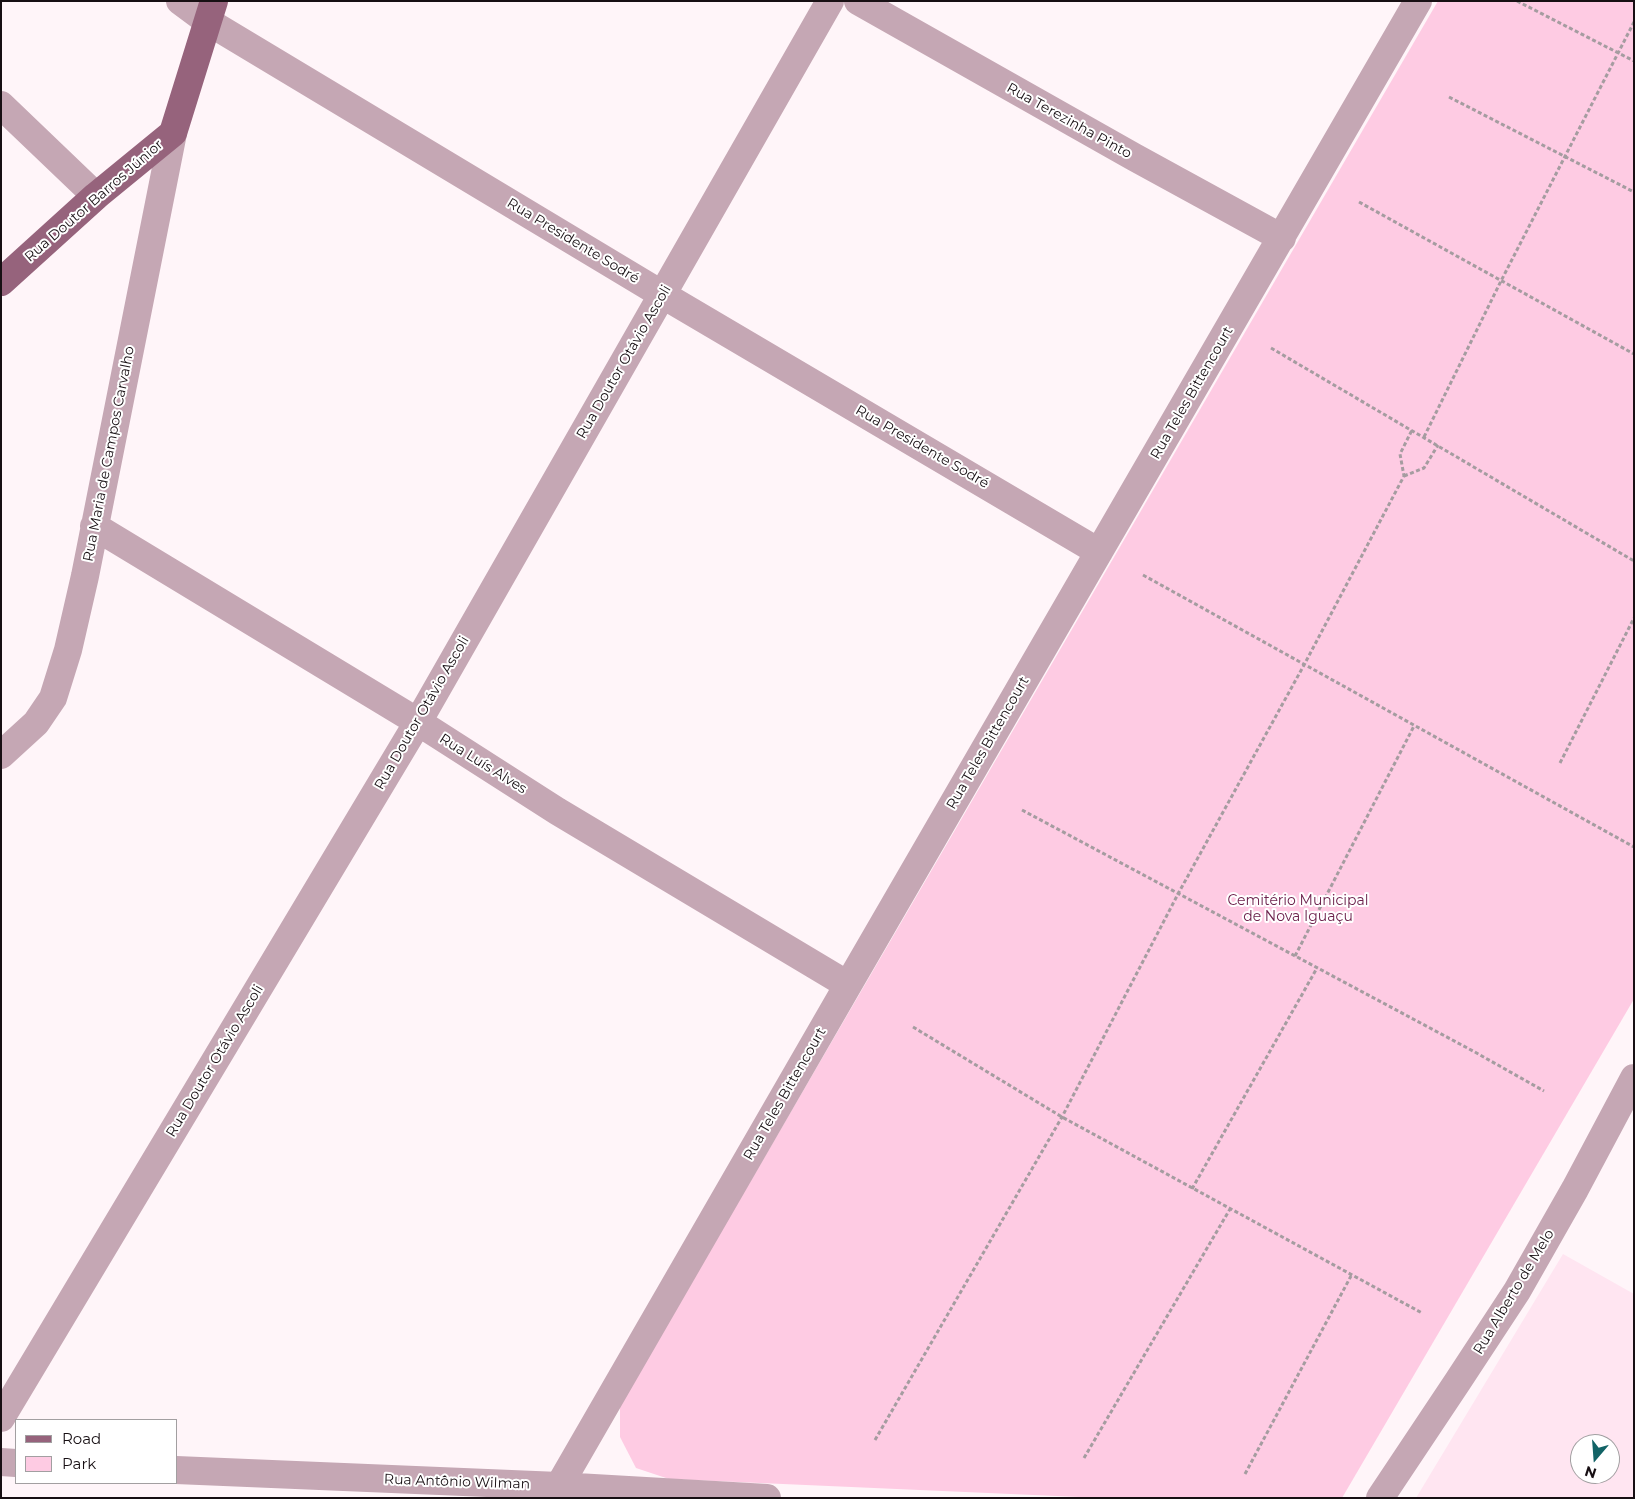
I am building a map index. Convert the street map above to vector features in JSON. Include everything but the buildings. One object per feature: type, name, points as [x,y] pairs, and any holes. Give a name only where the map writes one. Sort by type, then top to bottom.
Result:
[{"type":"main road","name":"Rua Doutor Barros Júnior","points":[[1,282],[96,196],[173,133],[210,11]]},
{"type":"street","name":"Rua Presidente Sodré","points":[[180,1],[210,11],[662,295],[1099,552]]},
{"type":"street","name":"Rua Doutor Otávio Ascoli","points":[[1,1418],[418,722],[830,1]]},
{"type":"street","name":"Rua Terezinha Pinto","points":[[858,1],[887,8],[1134,157],[1282,238]]},
{"type":"street","name":"Rua Teles Bittencourt","points":[[559,1486],[1418,1]]},
{"type":"street","points":[[1,105],[96,196]]},
{"type":"street","name":"Rua Maria de Campos Carvalho","points":[[1,755],[36,723],[53,698],[68,650],[85,576],[173,133]]},
{"type":"street","name":"Rua Luís Alves","points":[[94,526],[418,722],[557,810],[848,985]]},
{"type":"street","name":"Rua Alberto de Melo","points":[[1380,1498],[1517,1291],[1575,1189],[1634,1078]]},
{"type":"street","points":[[1,1462],[15,1463]]},
{"type":"street","name":"Rua Antônio Wilman","points":[[178,1470],[559,1486],[767,1498]]},
{"type":"path","points":[[1516,1],[1634,61]]},
{"type":"path","points":[[1424,437],[1501,281],[1634,22]]},
{"type":"path","points":[[1450,97],[1634,192]]},
{"type":"path","points":[[1359,202],[1634,354]]},
{"type":"path","points":[[1271,348],[1634,561]]},
{"type":"path","points":[[875,1440],[1062,1118],[1178,894],[1304,665],[1404,476],[1400,454],[1412,430]]},
{"type":"path","points":[[1404,476],[1424,468],[1438,445]]},
{"type":"path","points":[[1143,575],[1634,847]]},
{"type":"path","points":[[1560,763],[1634,618]]},
{"type":"path","points":[[1295,956],[1414,726]]},
{"type":"path","points":[[1022,810],[1472,1050],[1544,1091]]},
{"type":"path","points":[[1192,1189],[1318,968]]},
{"type":"path","points":[[913,1027],[1062,1118],[1422,1313]]},
{"type":"path","points":[[1084,1458],[1230,1210]]},
{"type":"path","points":[[1245,1474],[1351,1276]]},
{"type":"shaded area","points":[[1563,1254],[1634,1294],[1634,1498],[1416,1498]]},
{"type":"green space","name":"Cemitério Municipal de Nova Iguaçu","points":[[1438,1],[1634,1],[1634,999],[1342,1498],[1102,1498],[669,1479],[636,1468],[620,1437],[620,1405]]}]
